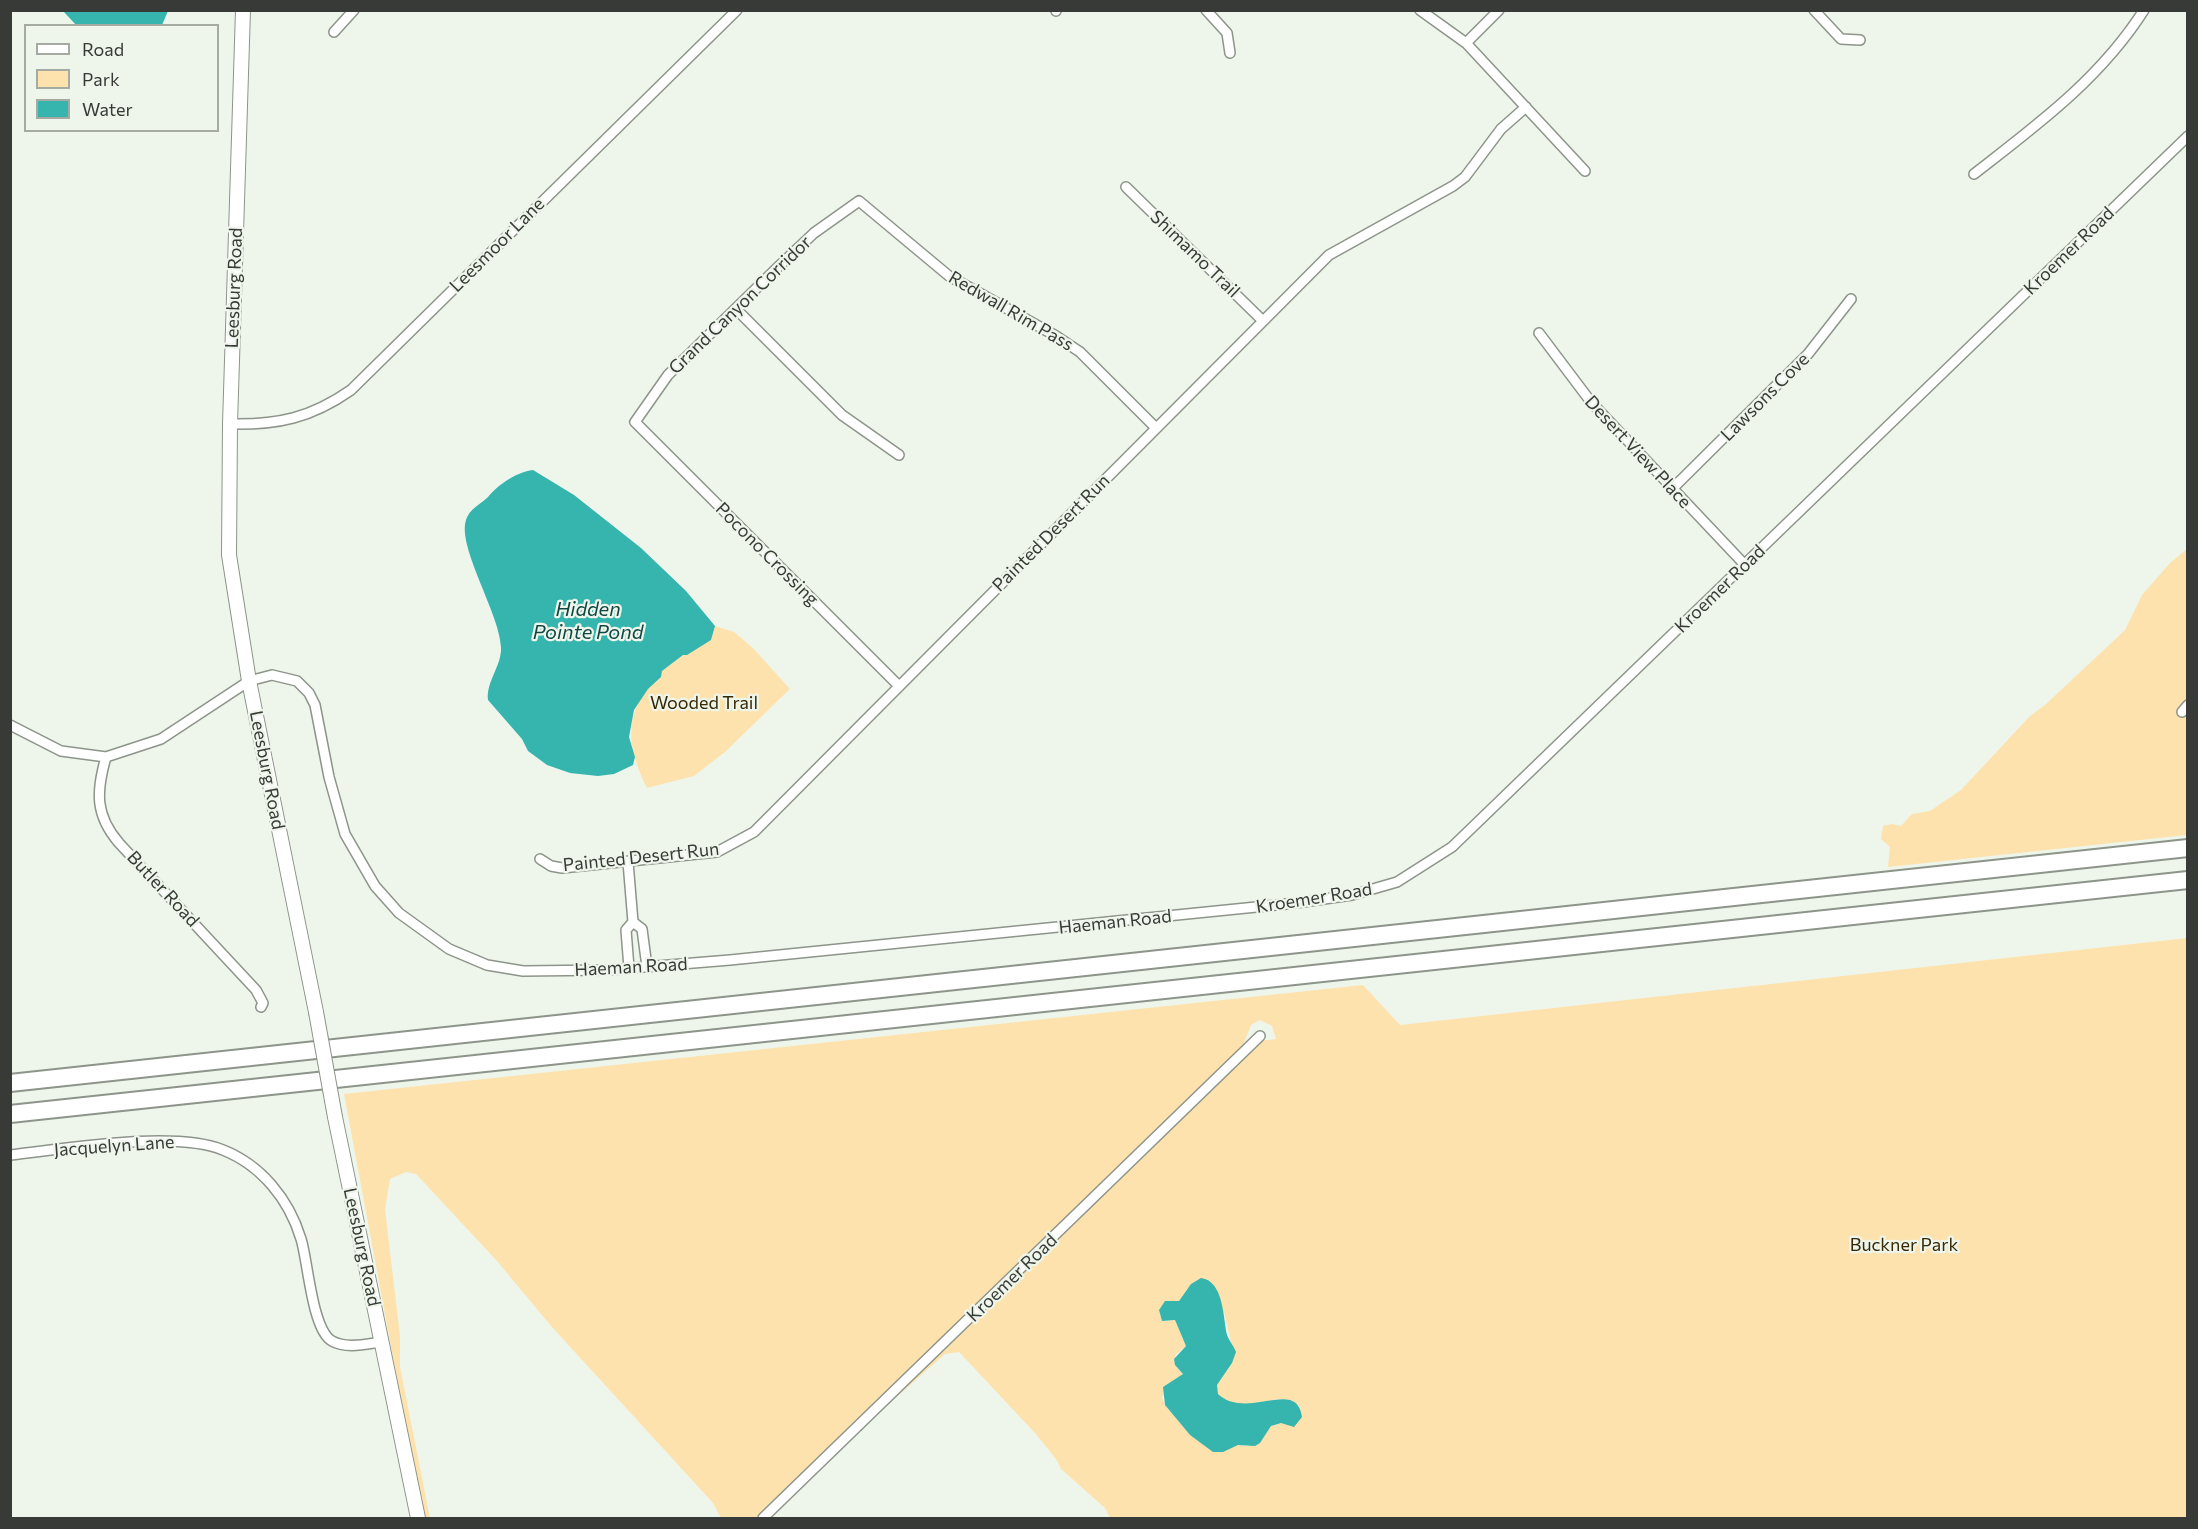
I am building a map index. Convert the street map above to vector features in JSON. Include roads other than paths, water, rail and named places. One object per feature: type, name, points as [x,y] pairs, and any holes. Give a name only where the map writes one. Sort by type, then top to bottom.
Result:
[{"type":"highway","points":[[10,1083],[2187,848]]},
{"type":"highway","points":[[10,1114],[2187,880]]},
{"type":"main road","name":"Leesburg Road","points":[[243,10],[230,424],[229,555],[249,681],[335,1117],[418,1518]]},
{"type":"street","points":[[334,32],[354,10]]},
{"type":"street","name":"Leesmoor Lane","points":[[230,424],[253,425],[307,416],[330,405],[351,390],[736,10]]},
{"type":"street","points":[[1206,10],[1227,33],[1230,53]]},
{"type":"street","points":[[1420,10],[1466,43],[1585,171]]},
{"type":"street","points":[[1466,43],[1498,10]]},
{"type":"street","points":[[1814,10],[1841,39],[1860,40]]},
{"type":"street","points":[[1974,174],[2031,132],[2098,69],[2123,44],[2144,10]]},
{"type":"street","name":"Painted Desert Run","points":[[540,859],[551,866],[562,868],[628,862],[717,852],[746,838],[1329,255],[1453,186],[1476,164],[1501,129],[1526,107]]},
{"type":"street","name":"Kroemer Road","points":[[1186,915],[1352,895],[1401,880],[1434,861],[1480,821],[2187,136]]},
{"type":"street","name":"Shimamo Trail","points":[[1126,187],[1263,321]]},
{"type":"street","name":"Grand Canyon Corridor","points":[[635,422],[663,381],[803,242],[859,201]]},
{"type":"street","name":"Redwall Rim Pass","points":[[859,201],[949,276],[1068,342],[1156,428]]},
{"type":"street","name":"Lawsons Cove","points":[[1672,489],[1814,349],[1851,299]]},
{"type":"street","points":[[736,309],[842,415],[899,455]]},
{"type":"street","name":"Desert View Place","points":[[1539,333],[1591,402],[1745,565]]},
{"type":"street","name":"Pocono Crossing","points":[[635,422],[899,686]]},
{"type":"street","name":"Haeman Road","points":[[249,681],[272,675],[287,676],[297,681],[309,693],[315,705],[329,777],[345,834],[375,886],[399,913],[425,933],[449,949],[487,965],[523,971],[647,967],[1186,915]]},
{"type":"street","points":[[10,725],[61,751],[106,757],[161,739],[249,681]]},
{"type":"street","name":"Butler Road","points":[[106,757],[99,794],[104,823],[119,843],[256,990],[263,1003],[261,1007]]},
{"type":"street","points":[[628,862],[633,922],[626,930],[629,968]]},
{"type":"street","points":[[633,922],[642,929],[647,967]]},
{"type":"street","name":"Kroemer Road","points":[[763,1518],[1260,1036]]},
{"type":"street","name":"Jacquelyn Lane","points":[[10,1155],[183,1141],[222,1149],[260,1173],[289,1209],[301,1239],[317,1318],[326,1337],[340,1344],[381,1342]]},
{"type":"water","points":[[63,11],[168,11],[162,24],[75,24]]},
{"type":"water","name":"Hidden Pointe Pond","points":[[533,470],[574,495],[641,548],[686,591],[715,626],[711,640],[687,655],[683,655],[662,671],[661,677],[648,689],[634,710],[629,737],[635,757],[633,765],[614,774],[598,776],[570,773],[547,765],[528,751],[522,739],[488,700],[489,686],[499,661],[501,647],[494,617],[468,547],[465,532],[466,520],[472,510],[502,484],[520,473]]},
{"type":"water","points":[[1201,1278],[1209,1281],[1218,1293],[1227,1335],[1236,1352],[1232,1363],[1217,1385],[1218,1394],[1230,1401],[1243,1403],[1291,1400],[1298,1406],[1302,1417],[1294,1427],[1281,1423],[1271,1426],[1260,1443],[1255,1446],[1238,1445],[1223,1452],[1213,1452],[1190,1435],[1165,1405],[1163,1387],[1183,1374],[1175,1365],[1174,1359],[1186,1346],[1175,1320],[1162,1321],[1159,1310],[1165,1301],[1179,1301],[1191,1284]]},
{"type":"park label","name":"Wooded Trail","points":[[704,703]]},
{"type":"park label","name":"Buckner Park","points":[[1904,1245]]}]
